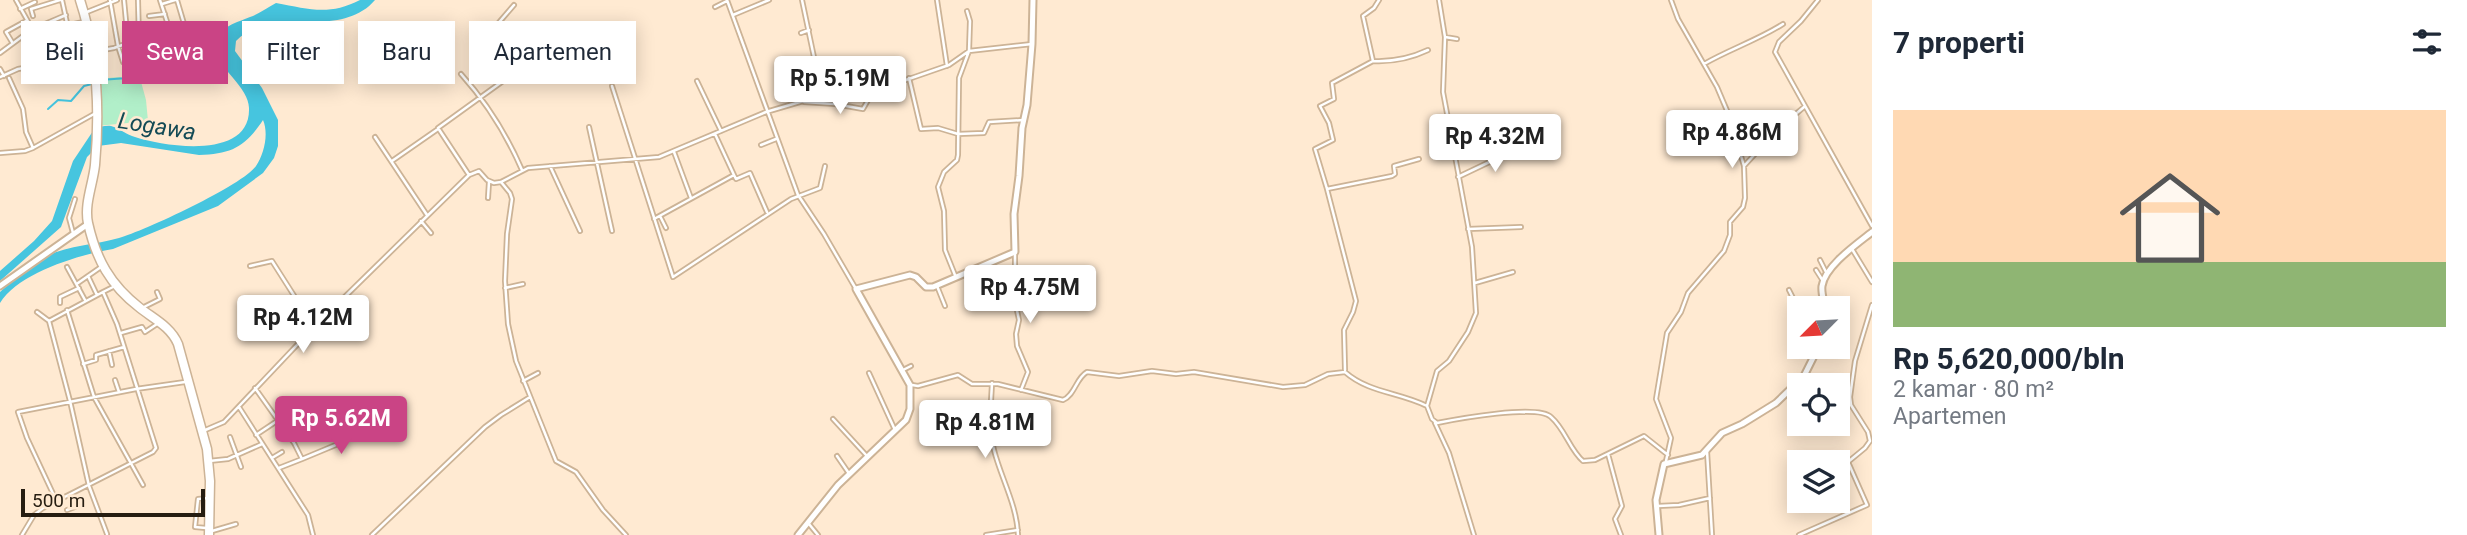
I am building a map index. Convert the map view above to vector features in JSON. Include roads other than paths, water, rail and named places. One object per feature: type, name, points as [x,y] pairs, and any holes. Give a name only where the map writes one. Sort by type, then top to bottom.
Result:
[{"type":"highway","points":[[80,0],[86,21]]},
{"type":"highway","points":[[95,84],[95,166],[87,209],[88,224],[115,286],[176,338],[209,461],[209,532]]},
{"type":"street","points":[[16,0],[26,21]]},
{"type":"street","points":[[33,16],[31,10],[61,0],[68,21]]},
{"type":"street","points":[[78,21],[110,1],[117,0]]},
{"type":"street","points":[[124,0],[126,21]]},
{"type":"street","points":[[138,0],[139,21]]},
{"type":"street","points":[[167,21],[161,2],[176,0],[183,21]]},
{"type":"street","points":[[733,15],[769,0]]},
{"type":"street","points":[[937,0],[947,66]]},
{"type":"street","points":[[1021,390],[1028,372],[1017,346],[1019,320],[1015,301],[1014,214],[1032,44],[1033,0]]},
{"type":"street","points":[[1373,61],[1363,16],[1374,8],[1379,0]]},
{"type":"street","points":[[1427,406],[1437,371],[1451,358],[1474,320],[1475,283],[1468,229],[1443,92],[1445,37],[1439,0]]},
{"type":"street","points":[[1659,535],[1656,506],[1671,438],[1656,399],[1667,333],[1681,312],[1688,293],[1727,245],[1730,222],[1744,203],[1744,166],[1726,106],[1678,19],[1671,0]]},
{"type":"street","points":[[1818,0],[1779,42],[1775,50],[1804,107],[1872,226]]},
{"type":"street","points":[[110,1],[122,59]]},
{"type":"street","points":[[715,7],[727,1],[797,195],[824,234],[910,385],[909,414],[869,458],[820,505],[798,535]]},
{"type":"street","points":[[203,431],[222,424],[314,327],[469,175],[479,171],[489,181],[501,181],[522,170],[659,157],[766,112],[813,97],[819,85],[804,1]]},
{"type":"street","points":[[20,9],[35,2]]},
{"type":"street","points":[[500,21],[514,5]]},
{"type":"street","points":[[957,278],[945,250],[944,211],[938,187],[944,172],[957,160],[959,78],[969,51],[970,21],[967,11]]},
{"type":"street","points":[[149,16],[165,14]]},
{"type":"street","points":[[52,21],[66,15]]},
{"type":"street","points":[[12,42],[6,33],[21,24]]},
{"type":"street","points":[[1704,64],[1728,50],[1763,37],[1783,24]]},
{"type":"street","points":[[801,33],[809,30]]},
{"type":"street","points":[[0,53],[21,36]]},
{"type":"street","points":[[1445,37],[1457,39]]},
{"type":"street","points":[[108,49],[122,44]]},
{"type":"street","points":[[803,102],[835,104],[862,110],[872,93],[877,90],[947,66],[969,51],[1032,44]]},
{"type":"street","points":[[1345,372],[1344,330],[1356,301],[1314,149],[1333,140],[1329,123],[1320,106],[1334,99],[1332,83],[1373,61],[1405,59],[1428,50]]},
{"type":"street","points":[[0,69],[2,77],[21,69]]},
{"type":"street","points":[[461,74],[481,97],[510,142],[522,170]]},
{"type":"street","points":[[9,78],[23,108],[25,131],[33,148]]},
{"type":"street","points":[[909,78],[920,128],[938,128],[958,134],[985,133],[989,122],[1024,120]]},
{"type":"street","points":[[697,81],[721,131]]},
{"type":"street","points":[[392,161],[498,84]]},
{"type":"street","points":[[612,86],[674,277],[767,213],[797,195],[820,188],[825,166]]},
{"type":"street","points":[[1744,166],[1777,130],[1804,107]]},
{"type":"street","points":[[0,153],[33,148],[97,116]]},
{"type":"street","points":[[589,127],[612,231]]},
{"type":"street","points":[[436,128],[469,175]]},
{"type":"street","points":[[715,134],[736,179],[750,173],[767,213]]},
{"type":"street","points":[[375,136],[427,215]]},
{"type":"street","points":[[761,145],[776,139]]},
{"type":"street","points":[[1458,177],[1523,146]]},
{"type":"street","points":[[674,152],[691,198]]},
{"type":"street","points":[[1327,189],[1392,177],[1395,174],[1394,166],[1419,159]]},
{"type":"street","points":[[550,166],[580,231]]},
{"type":"street","points":[[654,219],[734,175]]},
{"type":"street","points":[[488,198],[489,181]]},
{"type":"street","points":[[501,181],[512,200],[507,234],[505,288],[508,324],[523,380],[556,461],[576,472],[603,510],[626,535]]},
{"type":"street","points":[[72,233],[69,218],[75,199]]},
{"type":"street","points":[[660,216],[666,228]]},
{"type":"street","points":[[421,221],[431,233]]},
{"type":"street","points":[[0,286],[88,224]]},
{"type":"street","points":[[1468,229],[1521,227]]},
{"type":"street","points":[[1823,296],[1827,274],[1872,232]]},
{"type":"street","points":[[1852,249],[1872,282]]},
{"type":"street","points":[[856,289],[912,275],[926,287],[937,286],[1015,252]]},
{"type":"street","points":[[1820,260],[1827,274]]},
{"type":"street","points":[[250,266],[272,261],[314,327]]},
{"type":"street","points":[[60,303],[60,297],[103,263]]},
{"type":"street","points":[[67,267],[85,300]]},
{"type":"street","points":[[1816,270],[1824,281]]},
{"type":"street","points":[[1475,283],[1513,272]]},
{"type":"street","points":[[88,276],[97,295]]},
{"type":"street","points":[[505,288],[523,284]]},
{"type":"street","points":[[49,321],[115,286]]},
{"type":"street","points":[[937,286],[945,306]]},
{"type":"street","points":[[1789,290],[1792,296]]},
{"type":"street","points":[[22,535],[39,510],[89,486],[156,448],[120,333],[103,292]]},
{"type":"street","points":[[141,309],[160,299],[157,292]]},
{"type":"street","points":[[102,308],[109,305]]},
{"type":"street","points":[[1872,305],[1855,361],[1850,397],[1851,405],[1868,432],[1870,441],[1848,462],[1867,505],[1872,507]]},
{"type":"street","points":[[66,310],[94,397],[143,485]]},
{"type":"street","points":[[292,322],[304,311]]},
{"type":"street","points":[[37,312],[49,321],[89,486],[107,534]]},
{"type":"street","points":[[120,333],[142,327],[144,332],[159,322]]},
{"type":"street","points":[[83,364],[95,360],[96,355],[124,347]]},
{"type":"street","points":[[109,351],[112,365]]},
{"type":"street","points":[[1664,464],[1688,460],[1707,452],[1722,433],[1742,424],[1789,392],[1804,376],[1812,359]]},
{"type":"street","points":[[903,370],[911,366]]},
{"type":"street","points":[[910,385],[918,386],[958,375],[972,384],[992,383],[1063,400],[1068,398],[1085,372],[1119,376],[1152,371],[1205,373],[1283,387],[1301,386],[1328,374],[1345,372],[1371,389],[1405,396],[1427,406],[1449,453],[1474,535]]},
{"type":"street","points":[[523,380],[538,373]]},
{"type":"street","points":[[869,373],[895,430]]},
{"type":"street","points":[[115,380],[119,392]]},
{"type":"street","points":[[57,500],[27,438],[18,412],[189,381]]},
{"type":"street","points":[[992,383],[989,428],[1016,516],[1018,535]]},
{"type":"street","points":[[255,388],[302,459]]},
{"type":"street","points":[[372,535],[485,428],[530,397]]},
{"type":"street","points":[[239,407],[308,515],[313,535]]},
{"type":"street","points":[[1435,423],[1465,417],[1542,412],[1553,419],[1581,461],[1595,460],[1646,436],[1668,455]]},
{"type":"street","points":[[834,419],[869,458]]},
{"type":"street","points":[[256,435],[278,420]]},
{"type":"street","points":[[279,468],[338,444],[333,430]]},
{"type":"street","points":[[230,437],[241,467]]},
{"type":"street","points":[[209,461],[223,460],[262,444]]},
{"type":"street","points":[[272,458],[282,452]]},
{"type":"street","points":[[1707,452],[1712,535]]},
{"type":"street","points":[[1608,453],[1622,506],[1615,519],[1621,535]]},
{"type":"street","points":[[837,456],[850,475]]},
{"type":"street","points":[[67,510],[75,507],[70,495]]},
{"type":"street","points":[[210,498],[197,500],[196,527],[209,532],[236,524]]},
{"type":"street","points":[[1656,506],[1679,505],[1710,498]]},
{"type":"street","points":[[1799,535],[1867,505]]},
{"type":"street","points":[[809,523],[818,535]]},
{"type":"street","points":[[986,535],[1018,530]]},
{"type":"water","points":[[360,0],[375,0],[360,12],[343,19],[242,21],[242,37],[236,41],[235,51],[242,61],[242,84],[259,84],[278,120],[278,146],[274,158],[263,173],[218,206],[113,249],[68,260],[35,274],[9,292],[0,303],[0,292],[41,259],[65,250],[132,234],[233,184],[256,166],[266,138],[263,120],[244,143],[220,153],[199,155],[121,143],[98,146],[87,157],[61,227],[0,281],[0,271],[52,221],[73,161],[95,128],[111,126],[132,136],[166,144],[204,146],[222,143],[236,136],[246,125],[249,108],[244,93],[228,72],[228,27],[276,3],[328,10]]},
{"type":"waterway","points":[[108,79],[122,78]]},
{"type":"waterway","points":[[48,109],[58,100],[71,101],[84,86],[92,84]]},
{"type":"water label","name":"Logawa","points":[[157,126]]}]
